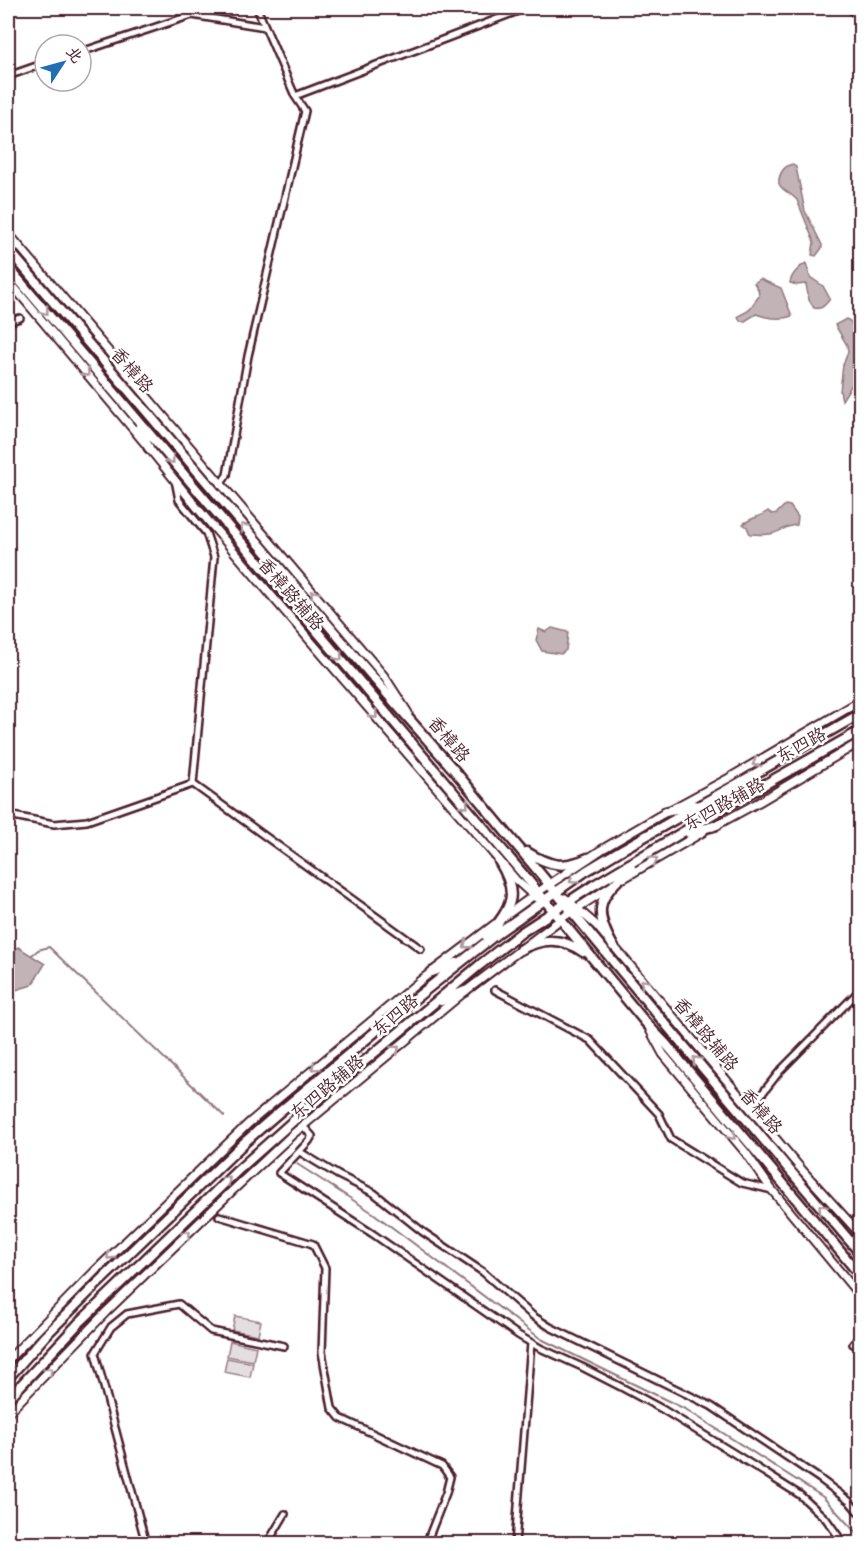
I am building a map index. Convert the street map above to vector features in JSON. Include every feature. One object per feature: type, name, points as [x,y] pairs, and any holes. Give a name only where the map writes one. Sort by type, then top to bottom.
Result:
[{"type":"main road","name":"香樟路","points":[[8,249],[549,884],[574,910],[724,1093],[861,1253]]},
{"type":"main road","name":"香樟路","points":[[8,267],[536,894],[861,1275]]},
{"type":"main road","points":[[132,414],[149,448]]},
{"type":"main road","name":"东四路","points":[[8,1378],[45,1336],[246,1141],[344,1057],[479,948],[556,891],[621,850],[861,714]]},
{"type":"main road","name":"东四路","points":[[8,1399],[86,1317],[237,1171],[300,1114],[481,964],[522,932],[567,902],[861,731]]},
{"type":"main road","points":[[666,812],[706,802]]},
{"type":"main road","points":[[677,836],[717,825]]},
{"type":"main road","points":[[518,846],[540,860],[555,864],[570,865],[588,858]]},
{"type":"main road","points":[[614,946],[603,927],[600,910],[604,896],[645,855]]},
{"type":"main road","points":[[479,948],[502,919],[508,907],[511,891],[508,877],[500,861]]},
{"type":"main road","points":[[520,950],[539,942],[554,940],[577,948],[596,962]]},
{"type":"main road","points":[[432,972],[465,959]]},
{"type":"main road","points":[[435,1004],[465,991]]},
{"type":"street","points":[[220,485],[227,475],[248,356],[305,111],[295,96],[257,8]]},
{"type":"street","points":[[295,96],[526,8]]},
{"type":"street","points":[[851,8],[861,19]]},
{"type":"street","points":[[93,48],[192,15],[265,27]]},
{"type":"street","points":[[8,76],[33,67]]},
{"type":"street","points":[[8,233],[384,676],[413,723]]},
{"type":"street","name":"香樟路辅路","points":[[8,280],[276,602],[516,880],[536,894]]},
{"type":"street","points":[[8,322],[20,318]]},
{"type":"street","points":[[175,479],[179,500],[206,533],[214,557],[193,784]]},
{"type":"street","name":"东四路辅路","points":[[8,1360],[82,1284],[240,1131],[432,972],[549,884],[588,858],[861,701]]},
{"type":"street","name":"东四路辅路","points":[[8,1413],[106,1312],[248,1176],[303,1126],[465,991],[560,920],[613,885],[861,742]]},
{"type":"street","points":[[8,815],[54,824],[87,821],[193,784]]},
{"type":"street","points":[[193,784],[421,949]]},
{"type":"street","name":"香樟路辅路","points":[[574,910],[596,925],[802,1170],[861,1234]]},
{"type":"street","points":[[495,990],[590,1040],[659,1114],[671,1138],[741,1183],[772,1190]]},
{"type":"street","points":[[750,1109],[780,1071],[861,990]]},
{"type":"street","name":"香樟路","points":[[646,1023],[663,1054],[861,1296]]},
{"type":"street","points":[[303,1126],[312,1136],[279,1173],[373,1234],[531,1343],[662,1409],[800,1495],[826,1519],[844,1544]]},
{"type":"street","points":[[300,1152],[374,1193],[423,1232],[483,1272],[550,1328],[711,1406],[820,1479],[849,1501],[861,1514]]},
{"type":"street","points":[[219,1216],[313,1244],[325,1268],[322,1352],[332,1408],[340,1418],[442,1466],[450,1477],[426,1544]]},
{"type":"street","points":[[146,1544],[95,1353],[111,1327],[127,1314],[178,1304],[211,1331],[284,1346]]},
{"type":"street","points":[[853,1344],[861,1337]]},
{"type":"street","points":[[515,1544],[531,1343]]},
{"type":"street","points":[[267,1544],[285,1514]]},
{"type":"shaded area","points":[[793,164],[796,167],[805,211],[822,245],[816,256],[812,255],[814,242],[797,200],[779,184],[782,171]]},
{"type":"shaded area","points":[[806,263],[810,277],[823,286],[830,299],[819,308],[814,308],[809,300],[806,284],[790,283],[796,271]]},
{"type":"shaded area","points":[[760,279],[781,288],[792,316],[774,318],[756,314],[745,321],[740,321],[738,316],[748,311],[759,296],[754,283]]},
{"type":"shaded area","points":[[846,319],[850,321],[860,340],[860,362],[854,372],[853,383],[842,400],[840,391],[843,365],[848,352],[847,345],[835,325]]},
{"type":"shaded area","points":[[785,505],[790,506],[798,517],[797,525],[774,533],[750,534],[743,524],[768,511],[772,514],[777,513]]},
{"type":"shaded area","points":[[552,628],[568,632],[566,650],[561,654],[542,651],[536,640],[539,629],[546,632]]},
{"type":"shaded area","points":[[18,947],[45,964],[32,985],[9,992],[8,958],[10,953]]},
{"type":"shaded area","points":[[235,1316],[261,1321],[258,1335],[232,1330]]},
{"type":"shaded area","points":[[230,1341],[256,1347],[253,1361],[227,1356]]},
{"type":"shaded area","points":[[227,1358],[253,1363],[250,1377],[224,1372]]},
{"type":"waterway","points":[[32,955],[38,950],[49,947],[224,1116]]},
{"type":"waterway","points":[[297,1164],[373,1213],[541,1339],[687,1410],[823,1497],[860,1537]]}]
